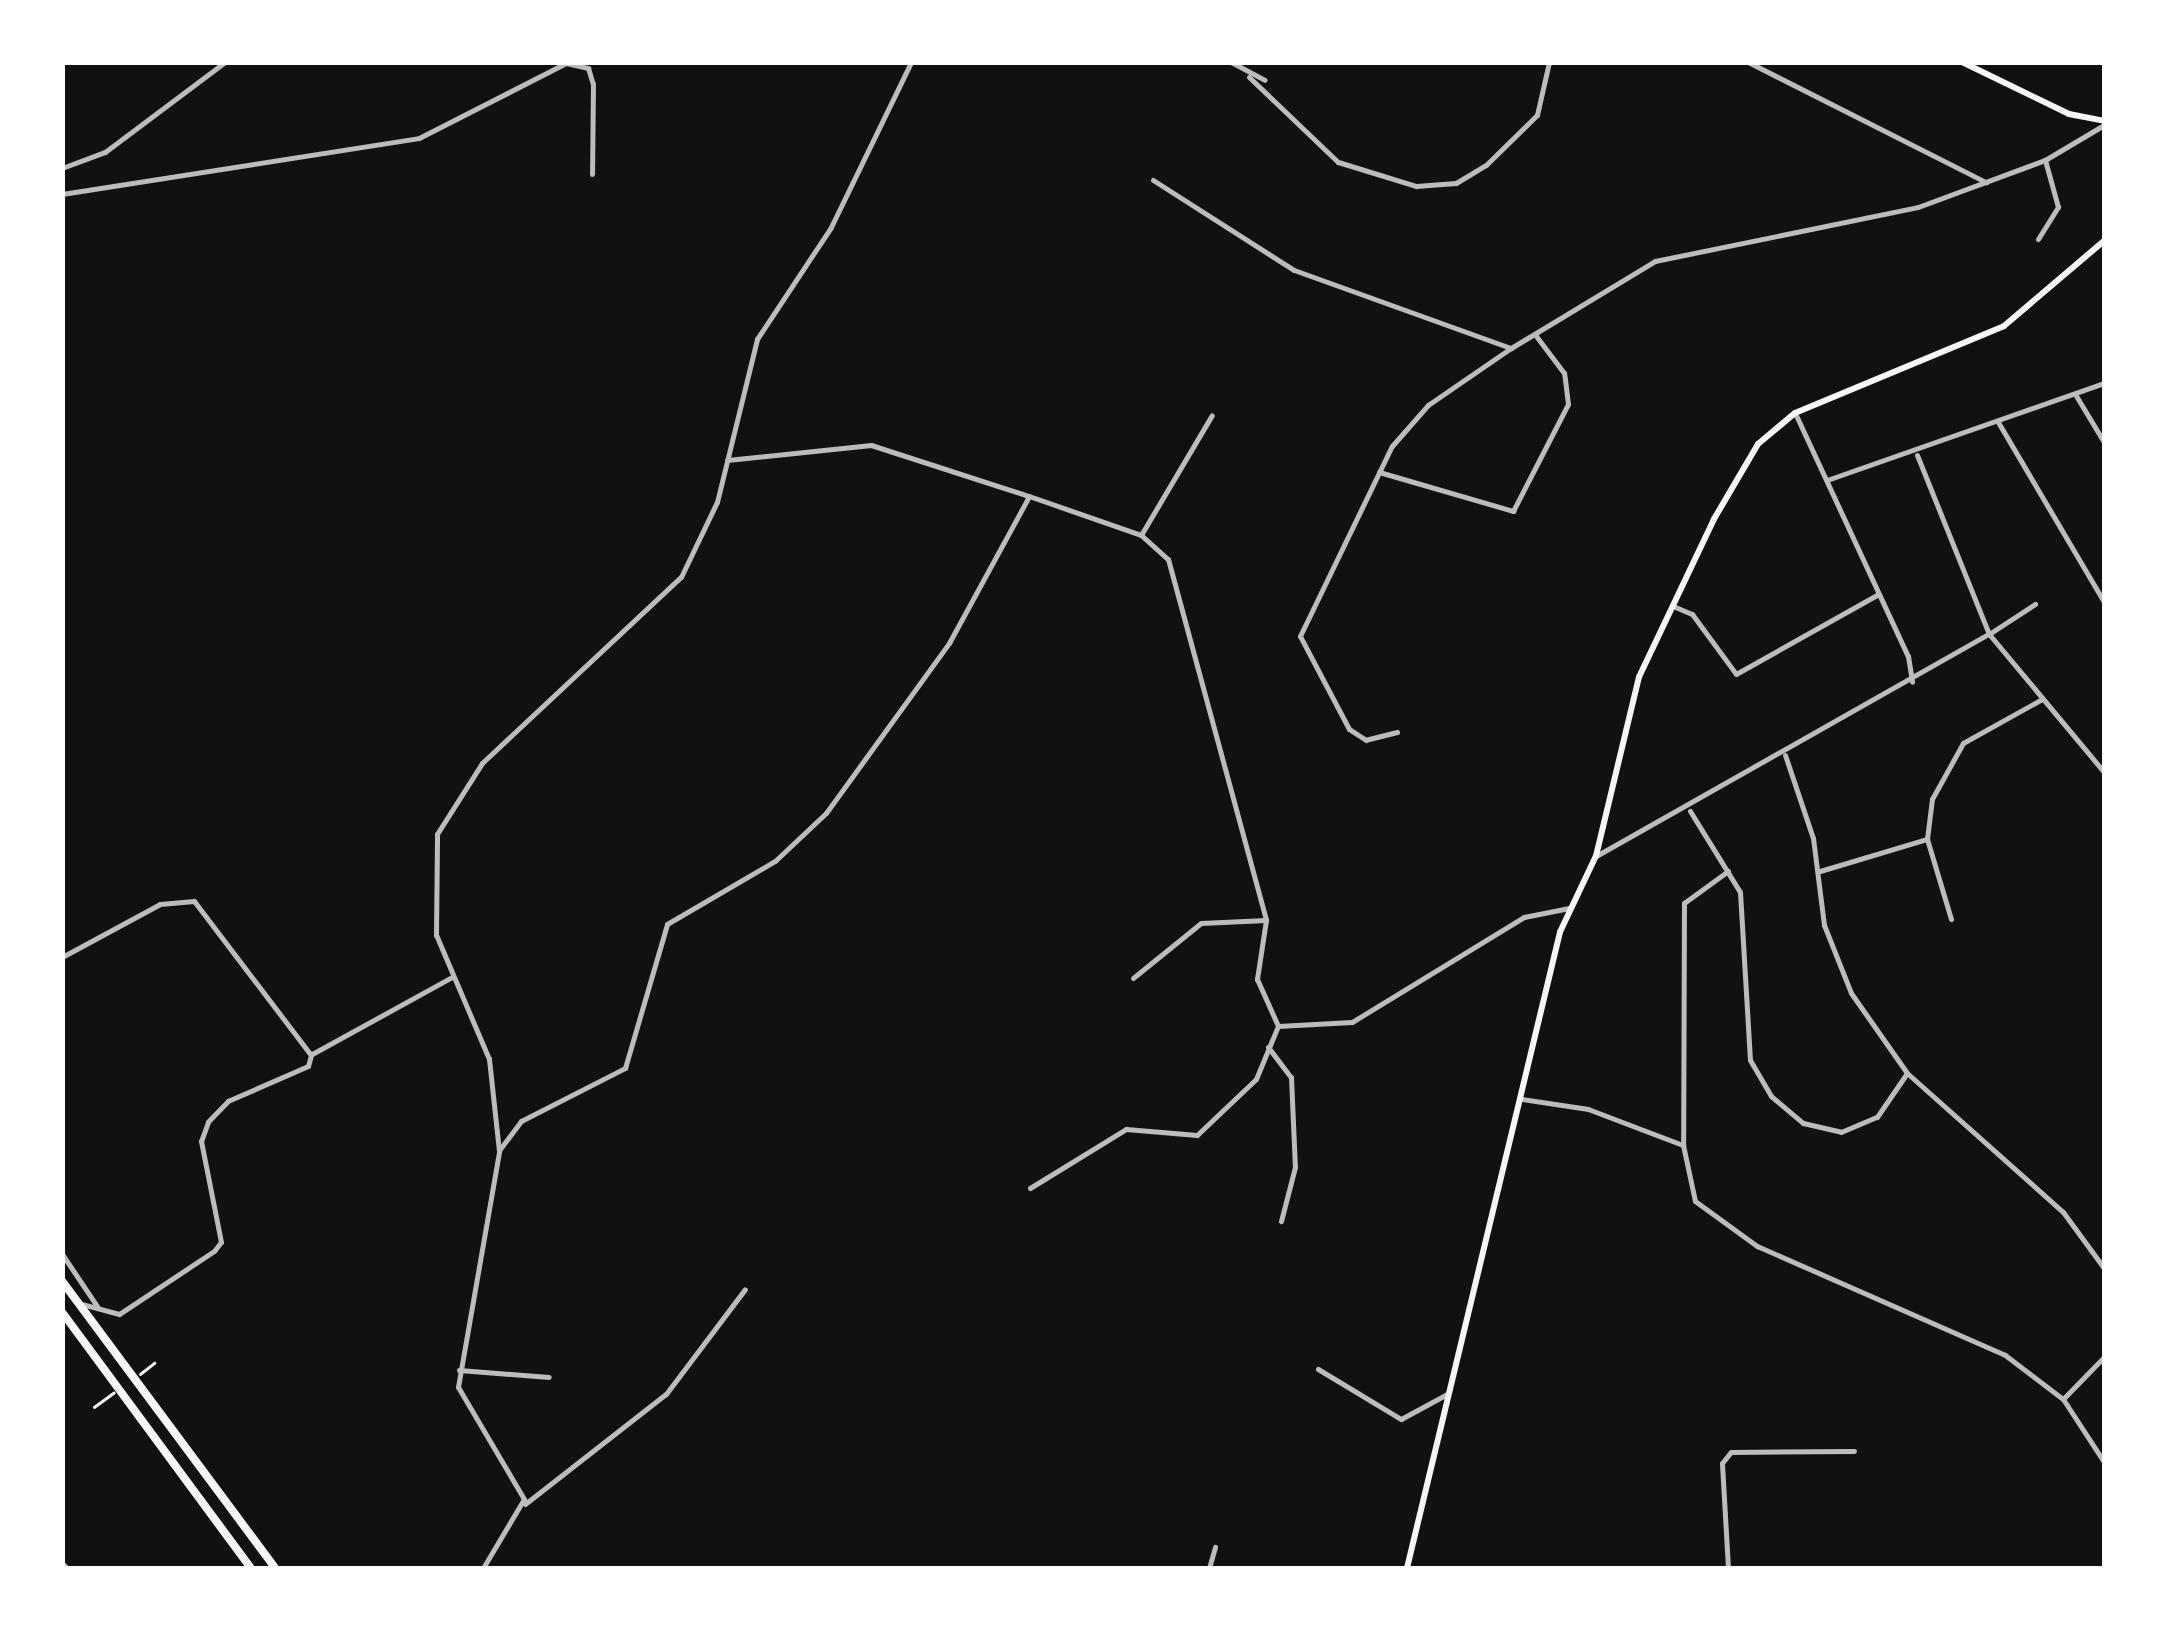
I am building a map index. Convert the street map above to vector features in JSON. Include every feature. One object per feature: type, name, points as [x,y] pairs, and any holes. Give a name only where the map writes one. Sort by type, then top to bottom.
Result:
[{"type":"highway","points":[[62,1281],[276,1568]]},
{"type":"highway","points":[[62,1312],[251,1568]]},
{"type":"main road","points":[[1962,62],[2069,114],[2104,123]]},
{"type":"main road","points":[[1408,1568],[1447,1394],[1569,908],[1596,856],[1628,709],[1671,605],[1758,444],[1794,413],[2004,326],[2104,241]]},
{"type":"street","points":[[62,168],[105,152],[224,62]]},
{"type":"street","points":[[523,1506],[464,1402],[458,1370],[498,1151],[489,1058],[436,936],[431,878],[454,798],[539,706],[681,578],[710,522],[762,329],[831,227],[912,62]]},
{"type":"street","points":[[1231,62],[1338,162],[1416,186],[1456,183],[1486,164],[1537,114],[1549,62]]},
{"type":"street","points":[[1748,62],[1986,182]]},
{"type":"street","points":[[62,194],[419,138],[566,63],[588,68],[593,84],[592,174]]},
{"type":"street","points":[[1249,77],[1265,80]]},
{"type":"street","points":[[1397,732],[1366,740],[1349,729],[1300,636],[1379,472],[1418,414],[1510,348],[1536,336],[1654,262],[1882,218],[2045,160],[2104,123]]},
{"type":"street","points":[[2038,239],[2058,207],[2045,160]]},
{"type":"street","points":[[1154,180],[1294,270],[1510,348]]},
{"type":"street","points":[[1379,472],[1513,511],[1568,404],[1564,373],[1536,336]]},
{"type":"street","points":[[1828,480],[1917,454],[2104,383]]},
{"type":"street","points":[[2075,394],[2104,442]]},
{"type":"street","points":[[1794,413],[1828,480],[1912,682]]},
{"type":"street","points":[[1140,535],[1212,415]]},
{"type":"street","points":[[1998,422],[2104,602]]},
{"type":"street","points":[[727,460],[871,445],[1140,535],[1168,560],[1266,920],[1258,978],[1278,1026],[1256,1079],[1208,1130],[1126,1129],[1030,1188]]},
{"type":"street","points":[[1917,454],[1989,634],[2104,772]]},
{"type":"street","points":[[498,1151],[521,1121],[625,1068],[667,924],[775,861],[826,813],[949,643],[1029,496]]},
{"type":"street","points":[[1671,605],[1692,614],[1736,674],[1877,595]]},
{"type":"street","points":[[1596,856],[1690,811],[1912,682],[2035,604]]},
{"type":"street","points":[[1952,919],[1927,839],[1932,799],[1963,743],[2042,698]]},
{"type":"street","points":[[1785,754],[1819,871],[1835,964],[1907,1073],[2063,1212],[2104,1268]]},
{"type":"street","points":[[1690,811],[1728,870],[1748,942],[1750,1060],[1770,1096],[1804,1123],[1841,1132],[1877,1117],[1907,1073]]},
{"type":"street","points":[[1819,871],[1927,839]]},
{"type":"street","points":[[1728,870],[1684,904],[1683,1145],[1695,1202],[1723,1229],[1992,1348],[2063,1399],[2104,1462]]},
{"type":"street","points":[[62,958],[160,904],[194,901],[312,1055]]},
{"type":"street","points":[[1278,1026],[1352,1022],[1524,917],[1569,908]]},
{"type":"street","points":[[1133,978],[1201,923],[1266,920]]},
{"type":"street","points":[[78,1303],[119,1314],[214,1251],[220,1242],[200,1141],[208,1122],[228,1101],[308,1066],[312,1055],[452,977]]},
{"type":"street","points":[[1268,1047],[1291,1077],[1295,1167],[1280,1221]]},
{"type":"street","points":[[1522,1099],[1588,1110],[1683,1145]]},
{"type":"street","points":[[62,1254],[97,1306]]},
{"type":"street","points":[[484,1568],[523,1506],[666,1394],[745,1289]]},
{"type":"street","points":[[2063,1399],[2104,1357]]},
{"type":"street","points":[[1318,1369],[1401,1419],[1447,1394]]},
{"type":"street","points":[[458,1370],[550,1378]]},
{"type":"street","points":[[1728,1568],[1722,1463],[1731,1452],[1854,1451]]},
{"type":"street","points":[[1208,1568],[1215,1547]]}]
